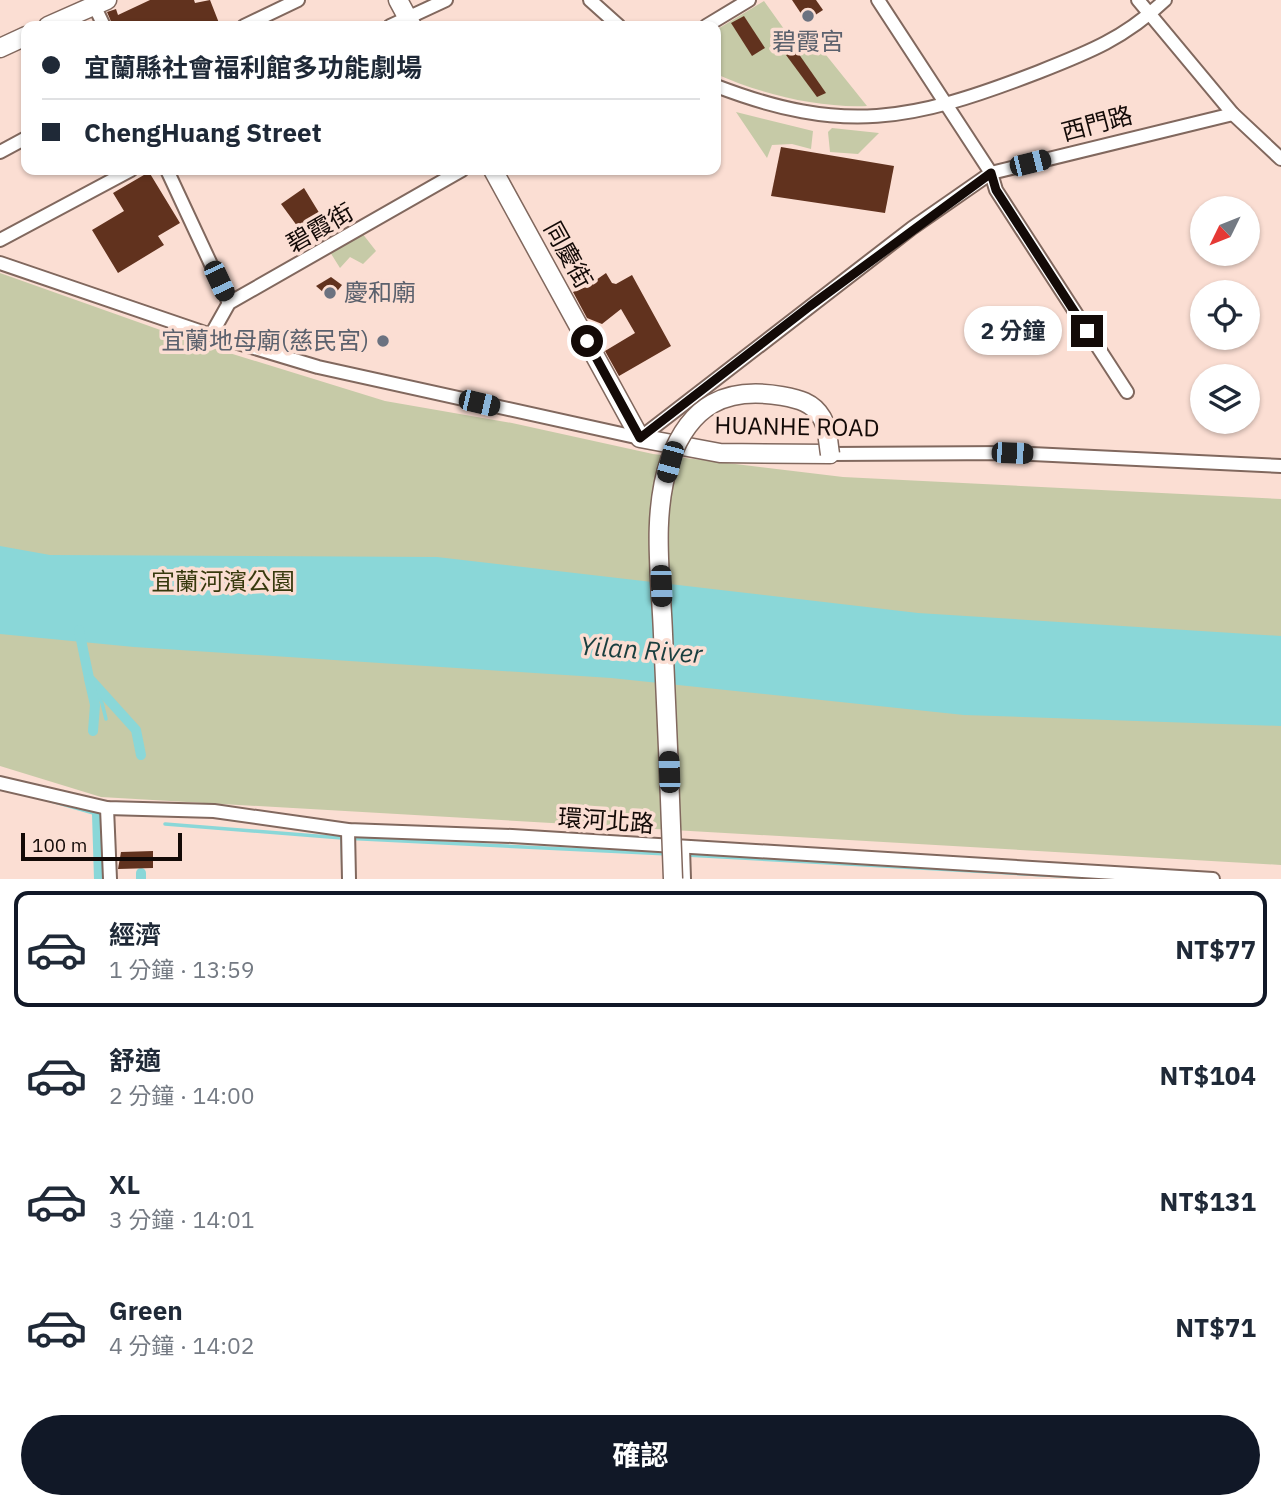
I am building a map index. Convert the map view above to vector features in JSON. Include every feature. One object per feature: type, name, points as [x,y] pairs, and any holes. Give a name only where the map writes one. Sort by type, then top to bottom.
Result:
[{"type":"street","points":[[254,21],[298,0]]},
{"type":"street","points":[[398,0],[409,21]]},
{"type":"street","points":[[412,21],[446,0]]},
{"type":"street","points":[[590,0],[613,21]]},
{"type":"street","points":[[714,21],[749,0]]},
{"type":"street","points":[[878,0],[991,173],[996,190],[1126,392]]},
{"type":"street","points":[[1138,0],[1233,114],[1281,159]]},
{"type":"street","points":[[721,88],[756,101],[836,117],[910,114],[948,106],[1104,46],[1149,15],[1165,0]]},
{"type":"street","points":[[58,21],[98,2],[103,21]]},
{"type":"street","points":[[0,48],[21,38]]},
{"type":"street","name":"西門路","points":[[640,438],[902,236],[991,173],[1166,128],[1233,114]]},
{"type":"street","points":[[0,152],[21,141]]},
{"type":"street","points":[[0,240],[122,175]]},
{"type":"street","points":[[169,175],[229,303],[211,335]]},
{"type":"street","name":"碧霞街","points":[[229,303],[453,175]]},
{"type":"street","name":"同慶街","points":[[496,175],[640,438]]},
{"type":"street","name":"HUANHE ROAD","points":[[0,263],[211,335],[318,368],[720,453],[1012,453],[1281,466]]},
{"type":"street","points":[[673,879],[659,533],[670,462],[681,438],[703,411],[719,400],[746,391],[800,399],[811,405],[826,427],[830,454]]},
{"type":"street","name":"環河北路","points":[[0,783],[107,808],[214,811],[348,830],[512,836],[1213,879]]},
{"type":"street","points":[[107,808],[110,879]]},
{"type":"street","points":[[348,830],[349,879]]},
{"type":"street","points":[[663,846],[664,879]]},
{"type":"street","points":[[683,848],[684,879]]},
{"type":"green space","points":[[764,1],[794,43],[810,35],[867,106],[809,102],[752,88],[721,76],[721,27]]},
{"type":"green space","points":[[736,112],[813,131],[811,149],[792,144],[772,145],[767,158]]},
{"type":"green space","points":[[832,128],[879,133],[858,154],[830,152],[828,132]]},
{"type":"green space","points":[[362,233],[376,251],[363,264],[350,257],[340,268],[330,252]]},
{"type":"green space","name":"宜蘭河濱公園","points":[[0,273],[197,343],[385,401],[512,423],[653,454],[843,477],[1281,499],[1281,865],[101,797],[0,766]]},
{"type":"water","name":"Yilan River","points":[[0,546],[50,555],[437,557],[918,613],[1281,636],[1281,726],[964,715],[611,678],[134,647],[0,634]]},
{"type":"building","points":[[150,0],[194,0],[195,3],[210,0],[218,21],[111,21],[107,12],[116,9],[118,15]]},
{"type":"building","name":"碧霞宮","points":[[792,0],[816,0],[823,10],[806,21]]},
{"type":"building","points":[[744,16],[765,48],[752,56],[731,23]]},
{"type":"building","points":[[796,50],[826,93],[817,97],[786,55]]},
{"type":"building","points":[[781,147],[894,166],[885,213],[771,196]]},
{"type":"building","points":[[144,175],[151,175],[180,223],[158,236],[164,245],[118,273],[92,230],[124,211],[113,193]]},
{"type":"building","points":[[304,188],[326,224],[317,230],[322,236],[313,241],[309,236],[306,238],[281,204]]},
{"type":"building","points":[[606,273],[612,283],[616,284],[632,275],[671,346],[619,376],[605,351],[635,333],[621,309],[602,324],[587,318],[573,292],[586,287]]},
{"type":"building","name":"慶和廟","points":[[331,277],[342,285],[331,299],[316,286]]},
{"type":"building","points":[[153,851],[153,868],[118,869],[121,852]]},
{"type":"waterway","points":[[79,630],[89,678],[136,730],[141,755]]},
{"type":"waterway","points":[[89,678],[102,703],[106,719]]},
{"type":"waterway","points":[[89,679],[95,705],[93,731]]},
{"type":"waterway","points":[[48,800],[97,814]]},
{"type":"waterway","points":[[97,814],[99,879]]},
{"type":"waterway","points":[[165,824],[342,838],[668,854]]},
{"type":"waterway","points":[[342,838],[343,879]]},
{"type":"waterway","points":[[686,855],[1098,878]]},
{"type":"waterway","points":[[141,873],[141,879]]},
{"type":"place","name":"碧霞宮","points":[[808,16]]},
{"type":"place","name":"慶和廟","points":[[330,293]]},
{"type":"place","name":"宜蘭地母廟(慈民宮)","points":[[383,341]]},
{"type":"route","points":[[587,341],[640,438],[810,306],[956,196],[991,173],[996,190],[1087,331]]}]
